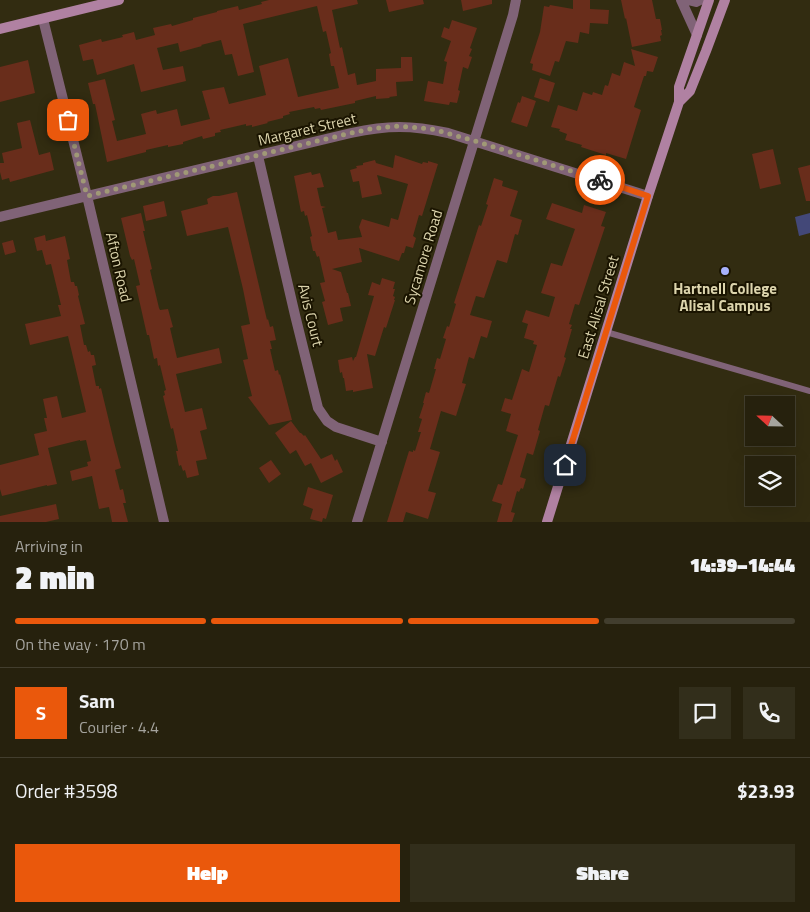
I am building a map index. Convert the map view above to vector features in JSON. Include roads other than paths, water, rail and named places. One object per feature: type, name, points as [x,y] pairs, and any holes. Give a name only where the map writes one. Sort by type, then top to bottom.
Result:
[{"type":"street","points":[[0,29],[119,0]]},
{"type":"street","name":"Sycamore Road","points":[[357,522],[514,14],[516,0]]},
{"type":"street","points":[[681,0],[697,35]]},
{"type":"street","points":[[688,0],[696,2],[700,0]]},
{"type":"street","name":"East Alisal Street","points":[[547,522],[679,102],[679,87],[709,0]]},
{"type":"street","name":"East Alisal Street","points":[[679,102],[690,91],[724,0]]},
{"type":"street","name":"Afton Road","points":[[43,18],[164,522]]},
{"type":"street","name":"Margaret Street","points":[[0,217],[361,131],[395,126],[432,129],[648,196]]},
{"type":"street","name":"Avis Court","points":[[258,156],[318,408],[327,421],[336,427],[382,442]]},
{"type":"lane","points":[[606,332],[810,391]]},
{"type":"place","name":"Hartnell College Alisal Campus","points":[[725,271]]}]
